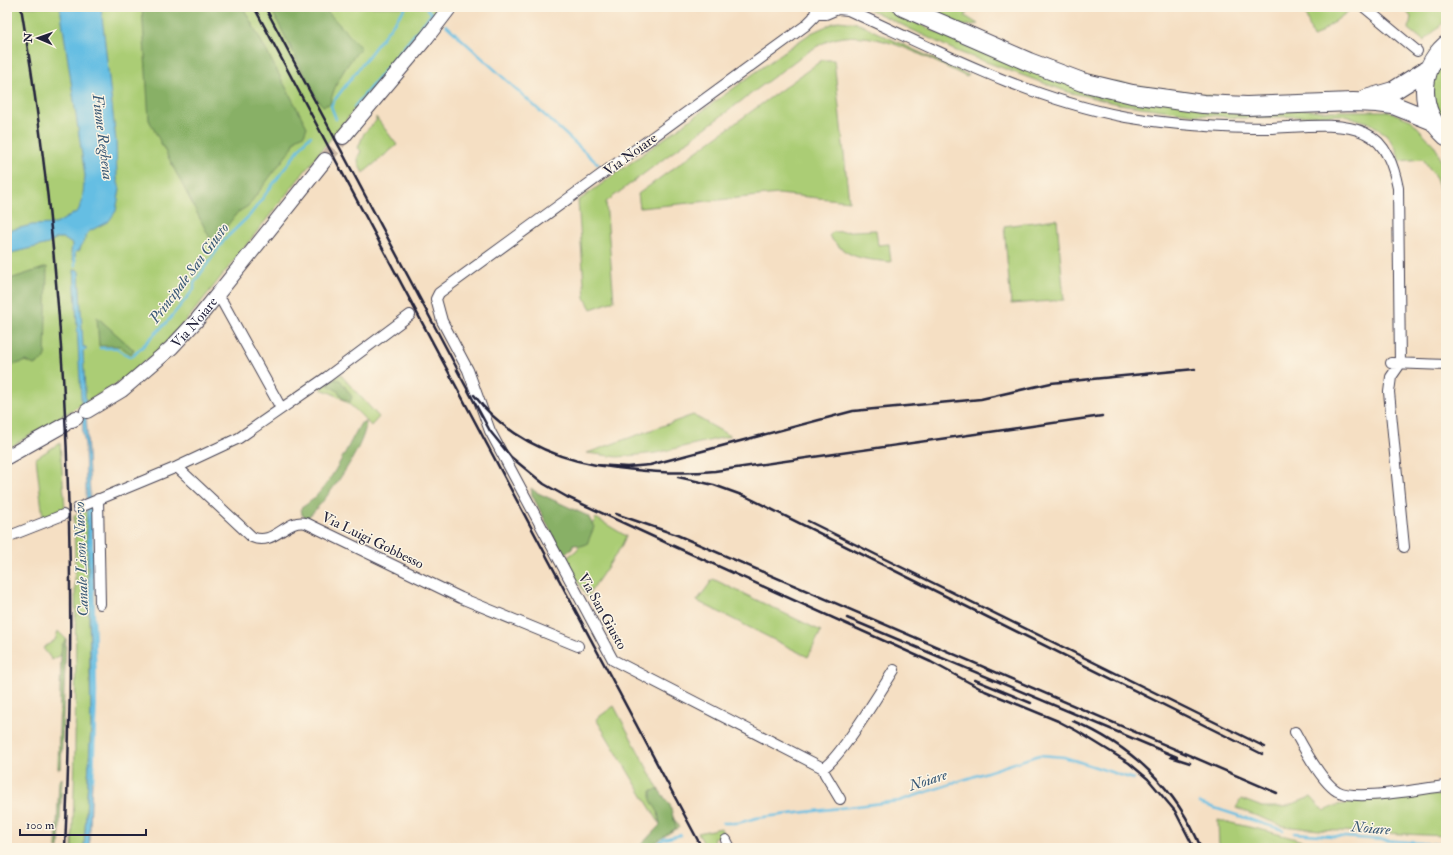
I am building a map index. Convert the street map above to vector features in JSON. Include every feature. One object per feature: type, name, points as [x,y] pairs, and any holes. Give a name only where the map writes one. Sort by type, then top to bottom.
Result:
[{"type":"highway","points":[[903,7],[1029,62],[1082,82],[1132,94],[1203,104],[1247,106],[1353,102],[1393,105],[1433,121]]},
{"type":"highway","points":[[1446,45],[1437,54],[1428,69],[1425,81],[1427,108],[1433,121],[1446,136]]},
{"type":"highway","points":[[1353,102],[1393,90],[1428,69]]},
{"type":"street","points":[[343,137],[427,37],[450,7]]},
{"type":"street","points":[[1364,7],[1417,51]]},
{"type":"street","points":[[816,10],[826,14],[837,8],[848,10],[961,63],[1010,83],[1060,100],[1126,116],[1213,126],[1322,126],[1345,128],[1366,133],[1381,145],[1393,165],[1398,188],[1396,364],[1391,377],[1389,392],[1404,547]]},
{"type":"street","name":"Via Noiare","points":[[437,297],[805,26],[816,10]]},
{"type":"street","points":[[216,296],[325,160]]},
{"type":"street","name":"Via Noiare","points":[[7,457],[75,419],[122,390],[159,360],[197,320],[216,296],[223,303],[281,408]]},
{"type":"street","name":"Via San Giusto","points":[[437,297],[437,303],[442,321],[468,370],[490,431],[613,660],[823,768]]},
{"type":"street","points":[[78,508],[177,467],[239,438],[327,377],[410,315]]},
{"type":"street","points":[[1396,364],[1446,365]]},
{"type":"street","name":"Via Luigi Gobbesso","points":[[177,467],[245,532],[258,539],[269,538],[296,522],[306,523],[461,598],[578,646]]},
{"type":"street","points":[[96,500],[100,604]]},
{"type":"street","points":[[7,537],[63,515]]},
{"type":"street","points":[[840,799],[823,768],[829,765],[894,670]]},
{"type":"street","points":[[1295,732],[1312,763],[1336,791],[1346,795],[1361,796],[1446,786]]},
{"type":"green space","points":[[7,7],[438,7],[320,152],[190,316],[159,350],[116,384],[7,449]]},
{"type":"green space","points":[[142,7],[243,7],[307,127],[304,135],[296,139],[292,148],[248,206],[237,213],[213,244],[149,120]]},
{"type":"green space","points":[[270,7],[323,7],[361,48],[338,81],[330,104],[323,106],[318,101]]},
{"type":"green space","points":[[865,7],[881,7],[980,52],[999,56],[1038,72],[1319,111],[1388,111],[1411,120],[1433,144],[1438,152],[1441,163],[1441,183],[1444,184],[1445,192],[1440,192],[1436,178],[1423,159],[1400,161],[1396,149],[1387,135],[1370,123],[1342,115],[1243,118],[1191,114],[1119,104],[1068,92],[956,51]]},
{"type":"green space","points":[[920,7],[971,7],[965,16],[978,24],[963,26]]},
{"type":"green space","points":[[1318,7],[1354,7],[1313,38],[1304,10]]},
{"type":"green space","points":[[1403,7],[1446,7],[1446,20],[1424,41],[1409,29],[1411,17]]},
{"type":"green space","points":[[838,21],[857,23],[968,75],[967,77],[903,47],[868,37],[851,36],[834,39],[825,42],[799,58],[606,202],[614,301],[591,309],[585,298],[578,201],[811,33]]},
{"type":"green space","points":[[1446,54],[1446,125],[1433,98],[1432,90],[1437,71]]},
{"type":"green space","points":[[822,60],[834,60],[849,201],[778,194],[640,208],[638,194]]},
{"type":"green space","points":[[376,117],[397,145],[363,173],[358,162],[358,157],[361,151],[358,148],[364,133],[376,121]]},
{"type":"green space","points":[[1057,219],[1064,300],[1011,304],[1004,226]]},
{"type":"green space","points":[[876,230],[878,245],[889,244],[891,262],[864,259],[849,254],[836,244],[829,236],[833,232]]},
{"type":"green space","points":[[47,267],[45,359],[34,365],[26,361],[7,367],[7,280]]},
{"type":"green space","points":[[97,317],[134,350],[131,354],[120,346],[99,346]]},
{"type":"green space","points":[[340,374],[379,417],[371,426],[360,414],[342,399],[320,389]]},
{"type":"green space","points":[[333,379],[340,380],[352,397],[350,402],[343,399],[338,391],[328,385]]},
{"type":"green space","points":[[693,415],[730,436],[656,453],[618,457],[587,453]]},
{"type":"green space","points":[[366,422],[359,445],[334,487],[315,511],[307,518],[302,515],[301,508],[320,492],[336,470],[361,423]]},
{"type":"green space","points":[[60,443],[65,508],[43,518],[36,458]]},
{"type":"green space","points":[[531,488],[536,492],[588,516],[594,527],[587,544],[581,546],[573,544],[572,549],[563,555],[532,495]]},
{"type":"green space","points":[[87,511],[91,728],[84,848],[72,848],[76,682],[74,515]]},
{"type":"green space","points":[[596,518],[626,536],[621,547],[587,597],[565,559],[577,550]]},
{"type":"green space","points":[[713,579],[821,631],[808,657],[697,601]]},
{"type":"green space","points":[[58,631],[66,639],[62,645],[61,655],[52,660],[43,648],[55,640]]},
{"type":"green space","points":[[66,639],[61,768],[58,769],[61,655],[62,645]]},
{"type":"green space","points":[[614,706],[679,828],[666,834],[596,719]]},
{"type":"green space","points":[[62,778],[59,848],[56,848],[59,781]]},
{"type":"green space","points":[[659,790],[670,805],[676,828],[648,848],[638,848],[660,825],[658,812],[651,800],[651,791]]},
{"type":"green space","points":[[1428,792],[1442,797],[1446,804],[1446,836],[1319,830],[1283,826],[1236,808],[1241,799],[1262,807],[1284,807],[1311,797],[1324,811],[1337,805]]},
{"type":"green space","points":[[1218,820],[1267,831],[1325,847],[1334,848],[1219,848]]},
{"type":"green space","points":[[721,828],[723,834],[713,838],[718,848],[706,848],[698,833]]},
{"type":"water","name":"Fiume Reghena","points":[[60,7],[101,7],[116,141],[117,179],[120,189],[116,211],[109,221],[88,232],[79,251],[75,252],[76,262],[74,262],[71,253],[72,244],[63,238],[57,238],[48,244],[7,254],[7,231],[32,225],[56,224],[78,211],[82,202],[85,176]]},
{"type":"water","points":[[77,269],[79,272],[83,347],[86,347],[86,350],[83,351],[93,557],[96,692],[89,848],[84,848],[91,728],[90,646],[85,444],[83,434],[74,270]]},
{"type":"waterway","name":"Principale San Giusto","points":[[336,119],[331,106],[333,102],[406,7]]},
{"type":"waterway","points":[[427,9],[434,15]]},
{"type":"waterway","points":[[354,107],[432,13]]},
{"type":"waterway","points":[[446,25],[598,164]]},
{"type":"waterway","name":"Principale San Giusto","points":[[100,348],[116,348],[130,357],[133,356],[167,322],[194,289],[194,283],[225,239],[250,215],[306,140],[311,136]]},
{"type":"waterway","name":"Canale Lison Nuovo","points":[[75,259],[75,266]]},
{"type":"waterway","name":"Canale Lison Nuovo","points":[[91,510],[96,692],[93,780]]},
{"type":"waterway","name":"Noiare","points":[[723,823],[738,823],[756,818],[899,801],[1039,755],[1064,757],[1133,779]]},
{"type":"waterway","name":"Noiare","points":[[1199,803],[1283,830]]},
{"type":"waterway","name":"Noiare","points":[[1294,833],[1446,845]]},
{"type":"waterway","name":"Noiare","points":[[654,848],[664,839],[681,835]]},
{"type":"tunnel","points":[[325,160],[343,137]]},
{"type":"railway","points":[[21,7],[37,111],[50,216],[66,426],[70,637],[69,743],[65,848]]},
{"type":"railway","points":[[254,7],[702,848]]},
{"type":"railway","points":[[265,7],[460,374]]},
{"type":"railway","points":[[1102,416],[715,471],[685,473],[656,472],[596,465],[627,467],[650,465],[853,411],[981,399],[1051,383],[1195,369]]},
{"type":"railway","points":[[457,370],[490,431],[511,457],[544,484],[567,497],[669,544],[931,662],[985,691],[1058,721],[1077,731],[1129,763],[1148,779],[1175,811],[1194,848]]},
{"type":"railway","points":[[474,395],[499,421],[529,442],[562,456],[596,465]]},
{"type":"railway","points":[[678,477],[714,485],[747,497],[1262,754]]},
{"type":"railway","points":[[616,514],[677,535],[1277,793]]},
{"type":"railway","points":[[808,521],[1265,747]]},
{"type":"railway","points":[[847,618],[1177,757]]},
{"type":"railway","points":[[975,680],[1031,703]]},
{"type":"railway","points":[[1073,721],[1115,743],[1150,772],[1166,788],[1179,807],[1201,848]]},
{"type":"railway","points":[[1171,757],[1190,763]]}]
